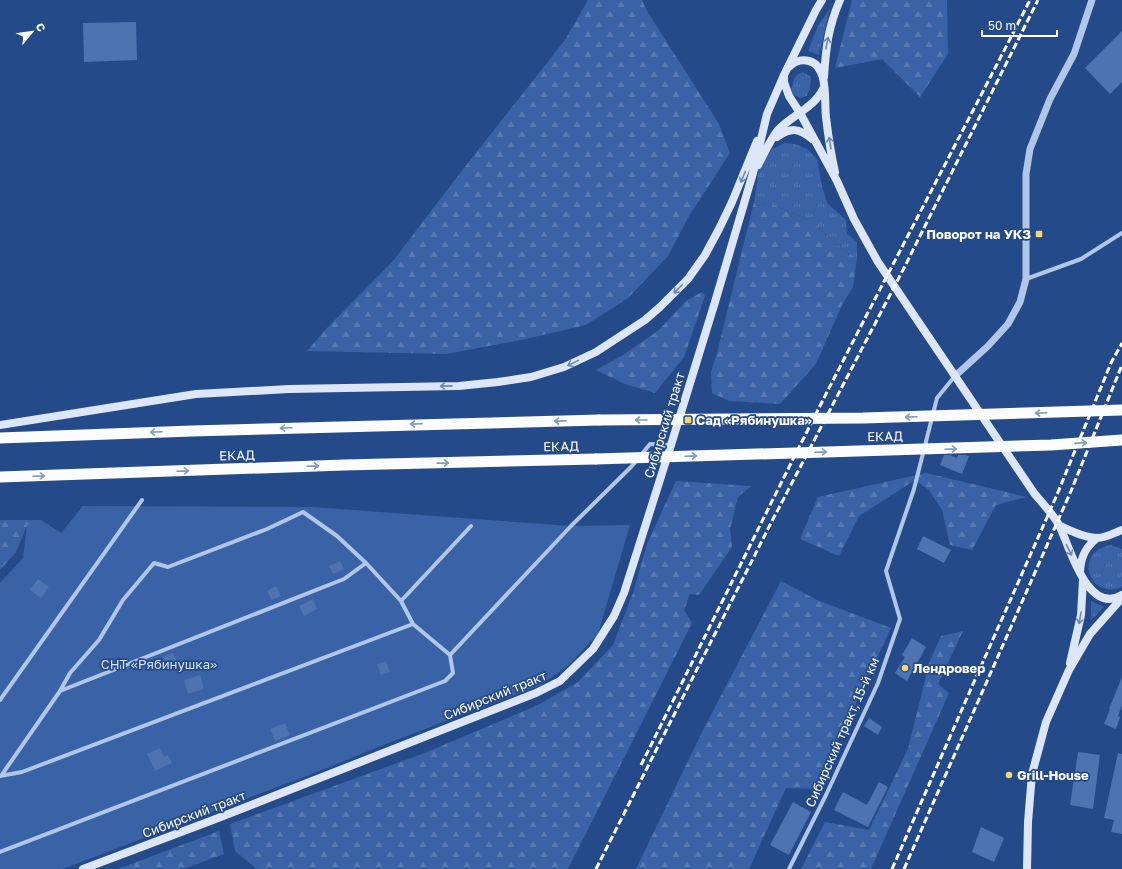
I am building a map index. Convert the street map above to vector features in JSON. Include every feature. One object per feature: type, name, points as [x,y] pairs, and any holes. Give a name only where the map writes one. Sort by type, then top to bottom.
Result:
[{"type":"highway","name":"ЕКАД","points":[[0,438],[192,430],[599,420],[863,418],[1122,410]]},
{"type":"highway","name":"ЕКАД","points":[[0,477],[336,465],[1020,447],[1122,440]]},
{"type":"main road","name":"Сибирский тракт","points":[[83,869],[536,693],[560,681],[593,649],[614,616],[624,593],[672,445],[753,173],[767,114],[822,0]]},
{"type":"main road","points":[[837,181],[832,160],[826,117],[824,85],[826,49],[831,21],[840,0]]},
{"type":"main road","points":[[824,85],[819,68],[813,62],[808,60],[798,61],[786,72],[785,87],[791,100],[800,113],[837,181],[854,219],[878,262],[1034,493],[1060,526],[1066,545],[1082,576],[1094,593],[1110,600],[1122,596]]},
{"type":"main road","name":"Сибирский тракт","points":[[753,173],[779,130],[819,98],[824,85]]},
{"type":"main road","points":[[791,100],[801,105],[813,103]]},
{"type":"main road","points":[[0,425],[196,394],[289,389],[459,386],[531,377],[564,367],[596,352],[645,320],[688,279],[705,255],[732,202],[767,114]]},
{"type":"main road","points":[[770,144],[783,133],[792,130],[802,132],[814,140]]},
{"type":"main road","points":[[1060,526],[1076,533],[1097,538]]},
{"type":"main road","points":[[1069,670],[1081,615],[1081,562],[1083,553],[1089,544],[1097,538],[1122,530]]},
{"type":"main road","points":[[1109,535],[1122,538]]},
{"type":"main road","points":[[1027,869],[1028,822],[1032,774],[1046,722],[1069,670],[1090,634],[1122,596]]},
{"type":"street","points":[[955,376],[988,346],[1008,324],[1020,302],[1026,280],[1026,174],[1030,149],[1050,98],[1074,54],[1092,0]]},
{"type":"street","points":[[1026,280],[1081,259],[1122,233]]},
{"type":"street","name":"Сибирский тракт, 15-й км","points":[[789,869],[878,683],[900,619],[886,571],[914,489],[937,398],[955,376]]},
{"type":"street","points":[[450,654],[571,526],[631,468],[650,444],[672,445]]},
{"type":"street","points":[[0,700],[142,500]]},
{"type":"street","points":[[0,776],[60,692],[70,673],[99,640],[123,600],[154,563],[168,567],[267,529],[303,512],[337,536],[366,563],[401,601],[413,624],[450,654],[452,673],[445,681],[0,852]]},
{"type":"street","points":[[401,601],[470,526]]},
{"type":"street","points":[[60,692],[344,579],[366,563]]},
{"type":"street","points":[[0,776],[22,772],[413,624]]},
{"type":"green space","points":[[588,0],[642,0],[647,11],[719,124],[730,153],[689,216],[668,256],[628,298],[586,325],[521,340],[446,354],[307,351],[328,327],[393,261],[565,40]]},
{"type":"green space","points":[[852,0],[947,0],[948,54],[920,97],[882,59],[835,68]]},
{"type":"green space","points":[[830,8],[819,55],[808,51],[818,26]]},
{"type":"green space","points":[[803,72],[811,77],[810,88],[807,96],[800,98],[791,93],[795,78],[799,73]]},
{"type":"green space","points":[[785,143],[795,144],[807,149],[817,159],[827,203],[846,220],[847,234],[857,242],[857,258],[843,250],[813,222],[774,205],[754,202],[759,168],[772,149]]},
{"type":"green space","points":[[754,202],[774,205],[813,222],[843,250],[857,258],[853,287],[842,305],[816,364],[780,404],[729,401],[712,393],[711,372]]},
{"type":"green space","points":[[702,292],[705,296],[684,357],[655,393],[625,384],[596,370],[623,355],[659,330],[686,301]]},
{"type":"green space","points":[[926,473],[1027,497],[996,505],[972,550],[950,545],[942,510],[929,490],[915,480],[859,516],[839,556],[800,539],[818,497]]},
{"type":"green space","points":[[676,481],[751,486],[738,497],[730,529],[732,547],[699,595],[690,594],[684,610],[692,623],[568,869],[257,869],[235,851],[230,824],[422,754],[536,706],[578,682],[613,645],[633,593],[647,544]]},
{"type":"green space","name":"СНТ «Рябинушка»","points":[[83,506],[312,507],[571,526],[630,525],[598,634],[569,665],[541,685],[63,869],[0,869],[0,583],[23,558],[27,525],[41,520],[61,533]]},
{"type":"green space","points":[[0,520],[41,520],[27,526],[16,552],[0,570]]},
{"type":"green space","points":[[1111,545],[1122,549],[1122,587],[1110,589],[1101,587],[1094,581],[1090,574],[1089,565],[1092,556],[1099,549]]},
{"type":"green space","points":[[781,581],[817,600],[891,628],[816,789],[786,788],[749,869],[636,869],[703,730]]},
{"type":"green space","points":[[1091,601],[1104,607],[1091,620]]},
{"type":"green space","points":[[963,631],[938,684],[949,693],[871,869],[801,869],[825,822],[869,830],[908,749],[930,660],[941,636]]},
{"type":"green space","points":[[219,831],[224,854],[183,869],[118,869]]},
{"type":"building","points":[[136,22],[137,60],[84,62],[83,23]]},
{"type":"building","points":[[1122,31],[1122,82],[1110,94],[1085,68]]},
{"type":"building","points":[[944,455],[950,455],[957,458],[958,455],[969,456],[962,474],[940,465]]},
{"type":"building","points":[[923,536],[951,550],[944,563],[917,549]]},
{"type":"building","points":[[340,561],[344,569],[333,574],[329,566]]},
{"type":"building","points":[[38,579],[49,587],[41,598],[30,590]]},
{"type":"building","points":[[276,586],[281,596],[272,600],[267,591]]},
{"type":"building","points":[[313,599],[317,609],[304,616],[299,606]]},
{"type":"building","points":[[912,638],[926,647],[907,681],[895,673],[905,657],[902,655]]},
{"type":"building","points":[[173,653],[178,664],[168,668],[163,657]]},
{"type":"building","points":[[386,661],[390,672],[381,675],[377,664]]},
{"type":"building","points":[[200,675],[204,689],[188,694],[184,680]]},
{"type":"building","points":[[1122,677],[1122,705],[1118,716],[1120,717],[1116,729],[1104,724]]},
{"type":"building","points":[[869,718],[882,727],[878,735],[864,726]]},
{"type":"building","points":[[285,723],[290,735],[275,741],[270,729]]},
{"type":"building","points":[[160,748],[164,757],[168,755],[172,763],[155,771],[147,754]]},
{"type":"building","points":[[1078,752],[1100,755],[1093,809],[1070,805]]},
{"type":"building","points":[[1118,753],[1122,754],[1122,834],[1111,832],[1114,820],[1104,818]]},
{"type":"building","points":[[879,782],[888,787],[868,827],[834,810],[843,792],[867,805]]},
{"type":"building","points":[[793,802],[811,812],[789,855],[770,845]]},
{"type":"building","points":[[981,827],[1004,838],[994,862],[972,852]]},
{"type":"railway","points":[[641,765],[824,398],[1030,0]]},
{"type":"railway","points":[[596,869],[770,525],[904,268],[1038,0]]},
{"type":"railway","points":[[892,869],[1056,497],[1111,363],[1122,343]]},
{"type":"railway","points":[[904,869],[1071,491],[1122,365]]},
{"type":"place","name":"Поворот на УКЗ","points":[[1039,234]]},
{"type":"place","name":"Сад «Рябинушка»","points":[[688,420]]},
{"type":"place","name":"Лендровер","points":[[905,668]]},
{"type":"place","name":"Grill-House","points":[[1009,775]]}]
